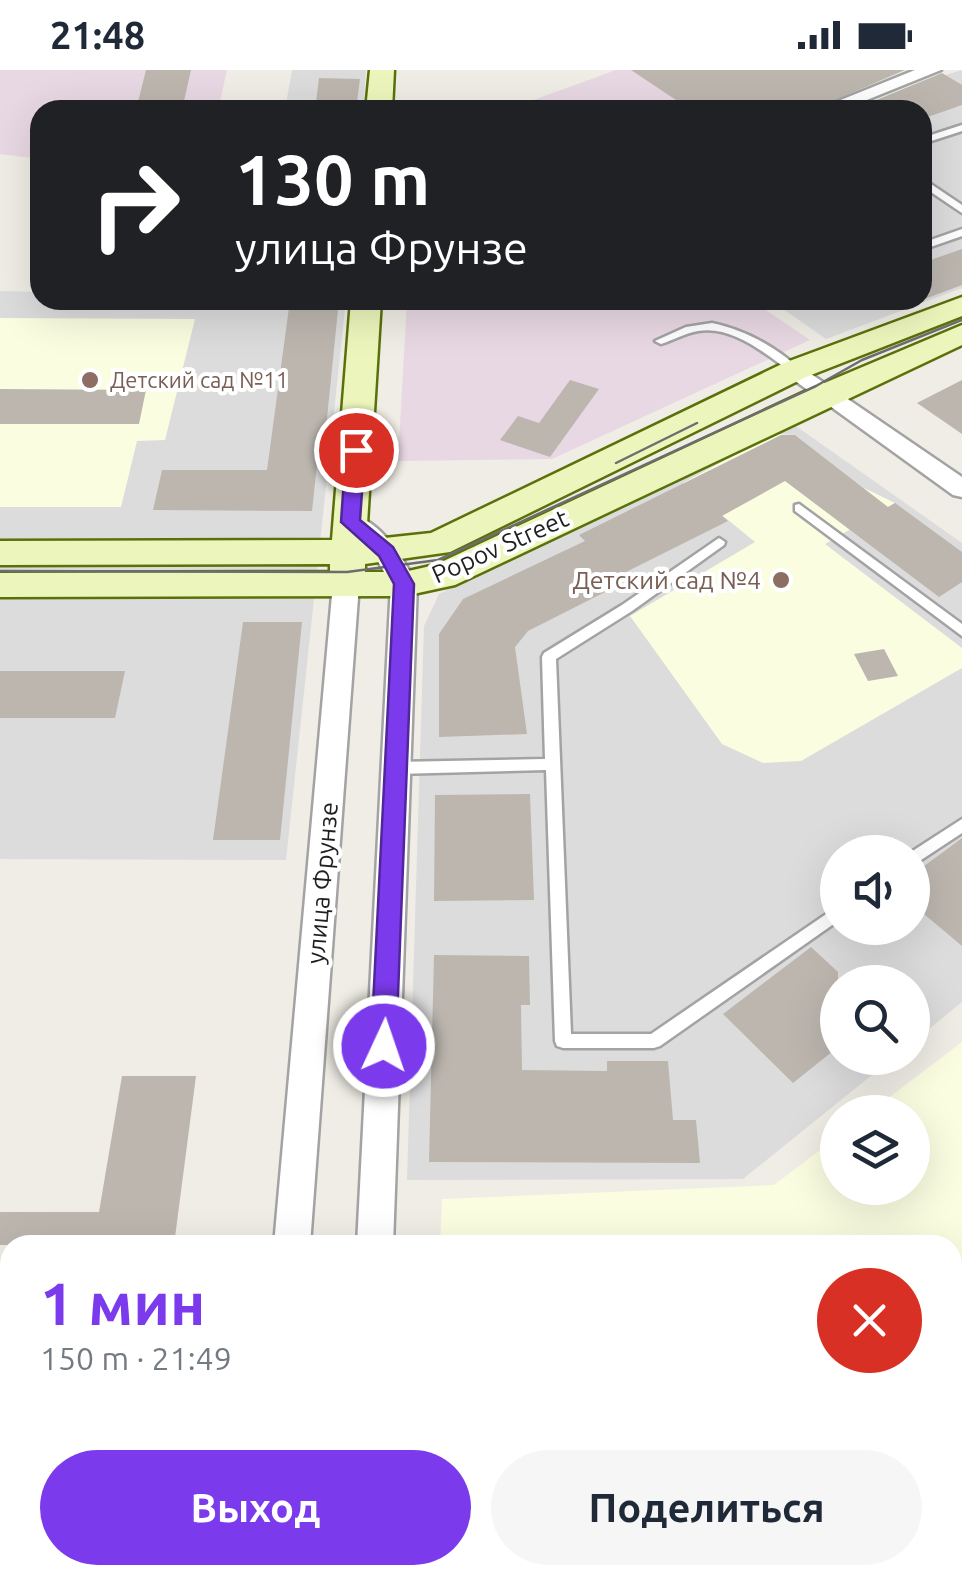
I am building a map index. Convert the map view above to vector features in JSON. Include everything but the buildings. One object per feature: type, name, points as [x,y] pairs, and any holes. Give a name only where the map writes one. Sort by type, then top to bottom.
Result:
[{"type":"street","points":[[380,100],[382,70]]},
{"type":"street","points":[[852,100],[932,70]]},
{"type":"street","name":"Popov Street","points":[[0,553],[348,553],[438,544],[795,370],[962,306]]},
{"type":"street","name":"улица Фрунзе","points":[[293,1235],[371,310]]},
{"type":"street","name":"Popov Street","points":[[0,585],[348,553],[404,584],[443,576],[826,394],[962,334]]},
{"type":"street","points":[[795,370],[962,488]]},
{"type":"street","points":[[375,1235],[404,584],[386,552]]},
{"type":"lane","points":[[932,138],[962,128]]},
{"type":"lane","points":[[932,188],[962,210]]},
{"type":"lane","points":[[932,243],[962,232]]},
{"type":"lane","points":[[662,341],[699,327],[716,327],[795,370]]},
{"type":"lane","points":[[799,508],[962,630]]},
{"type":"lane","points":[[719,542],[548,658],[563,1041],[654,1041],[820,925]]},
{"type":"lane","points":[[396,768],[553,764]]},
{"type":"lane","points":[[930,847],[962,825]]},
{"type":"shaded area","points":[[0,70],[227,70],[220,100],[30,100],[30,158],[0,154]]},
{"type":"shaded area","points":[[292,70],[366,70],[364,100],[287,100]]},
{"type":"shaded area","points":[[616,70],[712,70],[762,100],[534,100]]},
{"type":"shaded area","points":[[962,70],[962,288],[932,299],[932,100],[928,100],[942,76]]},
{"type":"shaded area","points":[[0,291],[30,292],[30,310],[345,310],[286,860],[0,859]]},
{"type":"shaded area","points":[[406,310],[766,310],[810,340],[552,459],[398,461]]},
{"type":"shaded area","points":[[784,310],[903,310],[826,339]]},
{"type":"shaded area","name":"Детский сад №11","points":[[0,318],[195,319],[165,440],[137,441],[121,507],[0,507]]},
{"type":"shaded area","points":[[793,424],[962,543],[962,1002],[930,1028],[930,965],[820,965],[820,1075],[872,1075],[847,1095],[820,1095],[820,1117],[743,1179],[407,1180],[424,626],[439,594]]},
{"type":"shaded area","name":"Детский сад №4","points":[[773,434],[795,435],[862,487],[895,503],[825,544],[962,648],[962,668],[801,761],[763,763],[722,744],[630,616],[755,542],[683,483]]},
{"type":"shaded area","points":[[962,1042],[962,1235],[440,1235],[442,1199],[774,1185],[820,1150],[820,1205],[930,1205],[930,1095],[892,1095],[919,1075],[930,1075],[930,1066]]},
{"type":"tram line","points":[[0,571],[347,572],[438,560],[816,386],[862,360],[962,320]]},
{"type":"tram line","points":[[616,463],[697,423]]},
{"type":"place","name":"Детский сад №11","points":[[90,380]]},
{"type":"place","name":"Детский сад №4","points":[[781,580]]},
{"type":"route","points":[[356,450],[350,522],[386,552],[404,584],[384,1046]]}]
